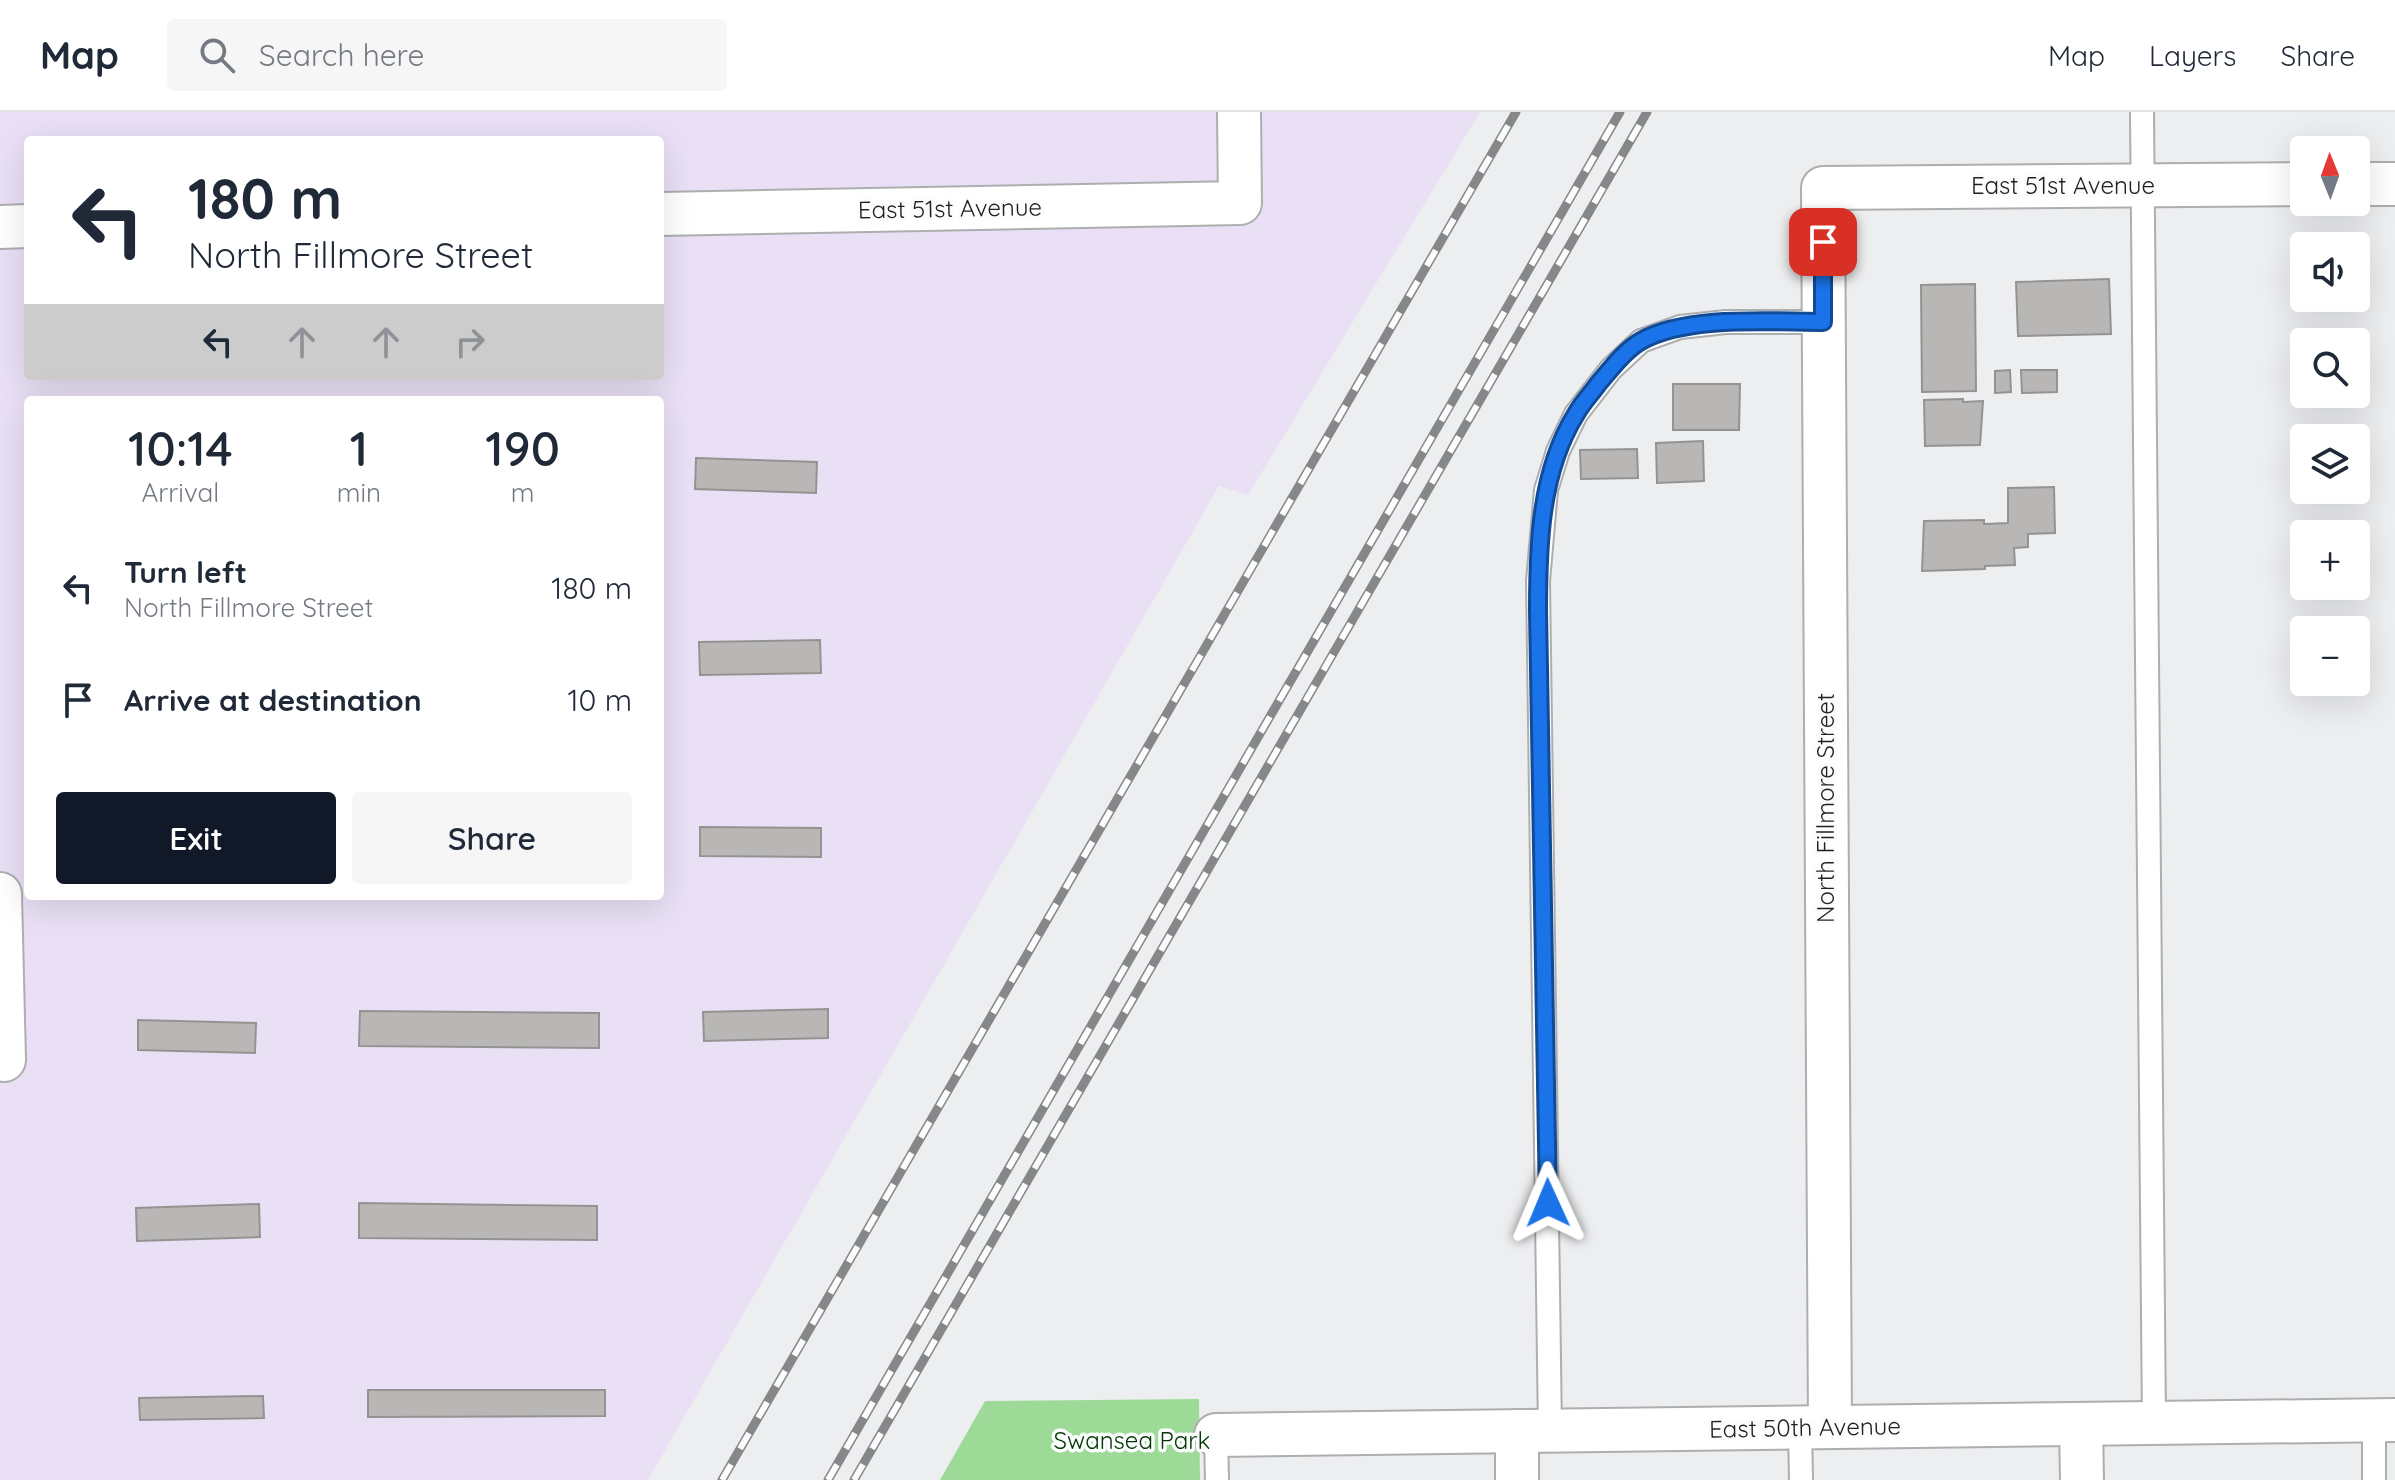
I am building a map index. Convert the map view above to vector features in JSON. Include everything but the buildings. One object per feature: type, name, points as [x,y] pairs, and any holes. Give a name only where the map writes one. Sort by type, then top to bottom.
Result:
[{"type":"street","name":"East 51st Avenue","points":[[664,214],[1240,203],[1239,112]]},
{"type":"street","name":"East 51st Avenue","points":[[1823,188],[2290,184]]},
{"type":"street","points":[[2370,184],[2395,184]]},
{"type":"street","name":"North Fillmore Street","points":[[1815,1428],[1823,188]]},
{"type":"street","points":[[0,227],[24,226]]},
{"type":"street","points":[[0,894],[4,1060]]},
{"type":"street","name":"East 50th Avenue","points":[[1216,1435],[2384,1420]]},
{"type":"street","points":[[2081,1424],[2082,1480]]},
{"type":"street","points":[[1517,1480],[1534,1431]]},
{"type":"lane","points":[[2142,112],[2154,1424]]},
{"type":"lane","points":[[1534,1431],[1538,610],[1541,525],[1546,490],[1558,451],[1576,414],[1611,369],[1641,341],[1680,327],[1726,322],[1823,322]]},
{"type":"lane","points":[[2374,1480],[2384,1420]]},
{"type":"lane","points":[[1801,1480],[1815,1428]]},
{"type":"lane","points":[[1216,1435],[1217,1480]]},
{"type":"shaded area","points":[[0,112],[1480,112],[1248,495],[1219,486],[648,1480],[0,1480]]},
{"type":"green space","name":"Swansea Park","points":[[1199,1399],[1200,1480],[940,1480],[985,1401]]},
{"type":"railway","points":[[722,1480],[1516,112]]},
{"type":"railway","points":[[828,1480],[1620,112]]},
{"type":"railway","points":[[854,1480],[1647,112]]},
{"type":"route","points":[[1548,1203],[1538,610],[1541,525],[1546,490],[1558,451],[1576,414],[1611,369],[1641,341],[1680,327],[1726,322],[1823,322],[1823,242]]}]
